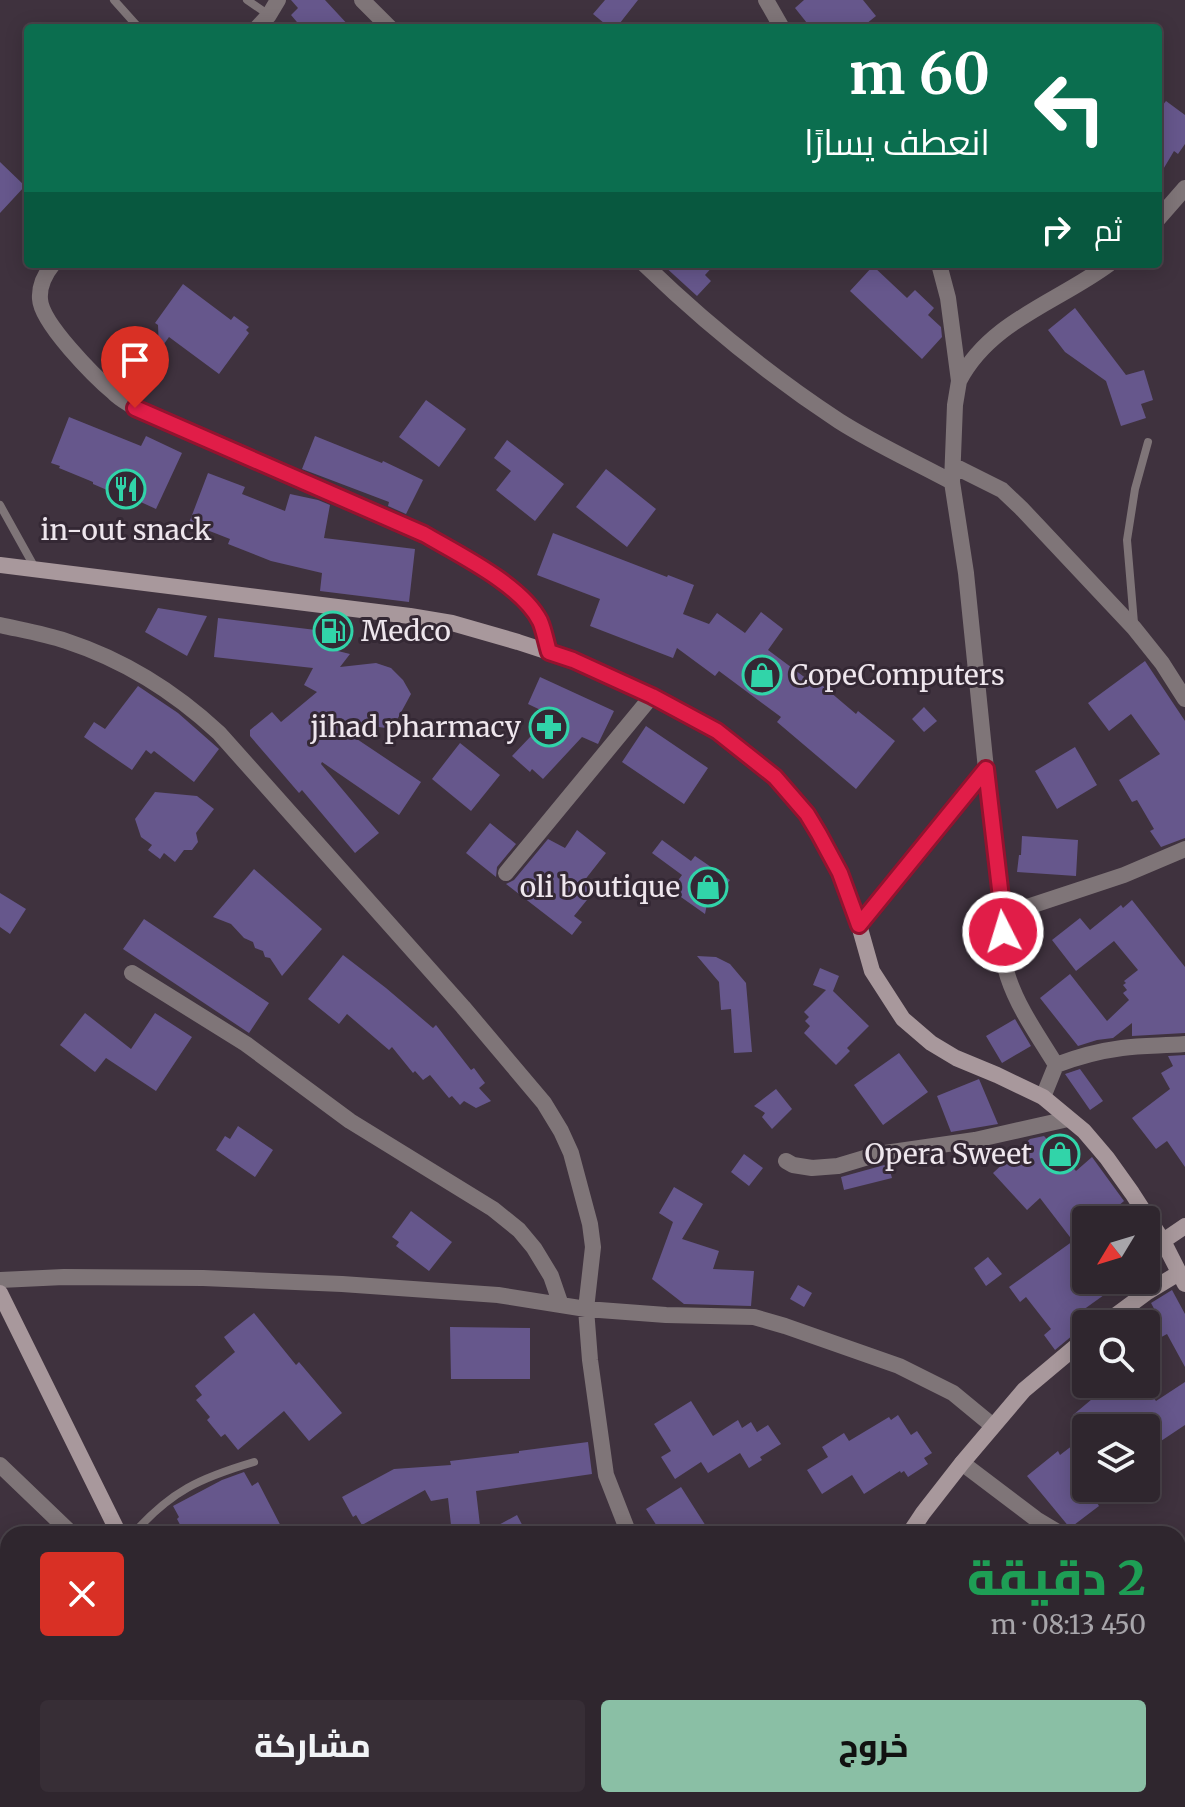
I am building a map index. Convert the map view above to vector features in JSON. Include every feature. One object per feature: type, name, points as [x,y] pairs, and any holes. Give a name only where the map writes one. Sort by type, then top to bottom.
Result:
[{"type":"main road","points":[[0,565],[452,623],[573,660],[652,696],[717,731],[775,777],[807,814],[840,873],[872,971],[903,1019],[931,1043],[956,1058],[1043,1097],[1084,1131],[1107,1158],[1163,1241],[1182,1279],[1146,1293],[1123,1310]]},
{"type":"main road","points":[[1163,1241],[1185,1226]]},
{"type":"main road","points":[[0,1293],[115,1526]]},
{"type":"main road","points":[[914,1526],[962,1463],[1024,1390],[1072,1350]]},
{"type":"street","points":[[362,0],[386,24]]},
{"type":"street","points":[[766,0],[780,24]]},
{"type":"street","points":[[260,24],[274,7]]},
{"type":"street","points":[[1162,214],[1185,188]]},
{"type":"street","points":[[51,268],[41,284],[39,301],[44,314],[54,331],[114,394],[135,408],[424,534],[465,557],[526,602],[540,622],[549,652]]},
{"type":"street","points":[[648,268],[736,347],[840,421],[953,474],[1002,490],[1134,628],[1185,699]]},
{"type":"street","points":[[940,268],[948,298],[959,381],[955,405],[953,474],[1003,915],[1007,977],[1056,1065]]},
{"type":"street","points":[[959,381],[968,364],[1010,325],[1103,268]]},
{"type":"street","points":[[0,625],[64,640],[95,652],[143,675],[203,718],[341,868],[544,1103],[571,1153],[590,1224],[593,1247],[586,1309],[590,1360],[606,1475],[626,1526]]},
{"type":"street","points":[[506,873],[652,696]]},
{"type":"street","points":[[859,925],[986,769]]},
{"type":"street","points":[[1003,915],[1124,875],[1185,849]]},
{"type":"street","points":[[132,973],[246,1044],[350,1121],[493,1209],[519,1230],[534,1248],[551,1276],[561,1305]]},
{"type":"street","points":[[1043,1097],[1056,1065],[1081,1055],[1123,1047],[1185,1044]]},
{"type":"street","points":[[786,1161],[812,1168],[838,1166],[878,1154],[975,1140],[1068,1119]]},
{"type":"street","points":[[0,1280],[173,1278],[342,1284],[498,1295],[586,1309],[754,1317],[899,1366],[953,1393],[993,1426]]},
{"type":"street","points":[[962,1463],[1048,1526]]},
{"type":"street","points":[[0,1465],[64,1526]]},
{"type":"lane","points":[[114,0],[135,24]]},
{"type":"lane","points":[[247,0],[274,7]]},
{"type":"lane","points":[[1134,628],[1127,540],[1135,489],[1148,442]]},
{"type":"lane","points":[[0,505],[36,569]]},
{"type":"lane","points":[[140,1526],[162,1503],[183,1489],[216,1473],[254,1462]]},
{"type":"building","points":[[291,0],[325,0],[347,24],[299,24],[291,15],[298,8]]},
{"type":"building","points":[[605,0],[638,0],[619,24],[605,24],[593,14]]},
{"type":"building","points":[[804,0],[863,0],[876,16],[866,24],[808,24],[795,8]]},
{"type":"building","points":[[1166,101],[1185,115],[1185,144],[1178,154],[1174,151],[1162,171],[1162,106]]},
{"type":"building","points":[[0,162],[24,187],[0,213]]},
{"type":"building","points":[[666,268],[711,268],[705,275],[711,281],[697,296]]},
{"type":"building","points":[[871,268],[875,268],[907,298],[915,290],[934,308],[928,315],[941,327],[942,337],[922,359],[850,291]]},
{"type":"building","points":[[183,284],[231,320],[234,316],[249,327],[246,330],[249,333],[219,374],[169,337],[159,351],[158,325],[155,323]]},
{"type":"building","points":[[1075,308],[1126,375],[1144,370],[1153,400],[1141,404],[1146,418],[1121,426],[1106,381],[1065,352],[1048,330]]},
{"type":"building","points":[[426,400],[466,429],[439,467],[399,437]]},
{"type":"building","points":[[69,417],[141,446],[146,436],[182,453],[156,509],[51,463]]},
{"type":"building","points":[[315,436],[383,461],[423,480],[406,514],[388,506],[389,502],[302,469]]},
{"type":"building","points":[[507,440],[564,484],[535,521],[496,490],[511,471],[494,458]]},
{"type":"building","points":[[606,469],[656,509],[627,547],[576,507]]},
{"type":"building","points":[[208,473],[245,487],[242,494],[285,511],[290,494],[330,505],[324,538],[415,549],[409,602],[320,591],[322,573],[271,561],[228,544],[230,539],[189,523]]},
{"type":"building","points":[[553,533],[694,585],[683,614],[709,624],[717,613],[745,633],[761,612],[783,629],[768,650],[807,679],[810,675],[856,714],[858,711],[895,741],[856,789],[777,722],[781,717],[719,671],[715,676],[677,648],[673,658],[590,626],[600,599],[537,575]]},
{"type":"building","points":[[158,608],[207,616],[187,656],[145,632]]},
{"type":"building","points":[[218,618],[316,630],[319,618],[345,624],[338,651],[350,654],[340,667],[376,663],[391,668],[403,680],[411,694],[392,729],[327,719],[421,782],[399,815],[322,762],[379,833],[355,853],[302,790],[299,793],[250,736],[250,730],[272,712],[281,722],[317,692],[304,685],[313,668],[214,657]]},
{"type":"building","points":[[1145,661],[1185,721],[1185,838],[1161,847],[1150,831],[1154,829],[1137,800],[1132,802],[1119,780],[1160,754],[1131,714],[1109,731],[1088,703]]},
{"type":"building","points":[[540,677],[614,711],[598,744],[582,737],[543,779],[512,756],[551,715],[528,704]]},
{"type":"building","points":[[138,686],[178,713],[219,749],[194,782],[154,751],[151,754],[146,750],[132,770],[84,737],[94,722],[105,729]]},
{"type":"building","points":[[924,707],[937,721],[924,732],[912,719]]},
{"type":"building","points":[[646,726],[708,768],[684,804],[622,762]]},
{"type":"building","points":[[460,743],[500,775],[471,811],[432,779]]},
{"type":"building","points":[[1075,747],[1097,785],[1057,809],[1035,771]]},
{"type":"building","points":[[155,792],[197,796],[214,809],[196,833],[198,842],[192,850],[184,850],[175,862],[164,853],[160,859],[148,850],[152,845],[141,837],[135,819]]},
{"type":"building","points":[[490,823],[516,844],[497,867],[496,877],[466,853]]},
{"type":"building","points":[[577,830],[606,853],[584,881],[595,890],[574,916],[582,922],[572,935],[506,884],[514,880],[548,839],[565,848]]},
{"type":"building","points":[[1022,836],[1078,840],[1076,876],[1017,872]]},
{"type":"building","points":[[662,840],[691,861],[695,856],[730,880],[717,899],[708,899],[705,914],[671,890],[682,875],[652,853]]},
{"type":"building","points":[[254,869],[322,929],[282,976],[270,958],[255,948],[253,942],[244,938],[231,924],[213,917]]},
{"type":"building","points":[[0,893],[26,909],[10,934],[0,927]]},
{"type":"building","points":[[1132,900],[1185,967],[1185,1033],[1132,1036],[1132,1023],[1113,1038],[1078,1046],[1040,998],[1070,974],[1107,1021],[1129,1000],[1123,993],[1127,990],[1124,981],[1138,970],[1114,941],[1076,971],[1052,940],[1080,918],[1090,930]]},
{"type":"building","points":[[144,919],[269,1003],[249,1033],[123,949]]},
{"type":"building","points":[[343,955],[433,1028],[436,1025],[485,1083],[479,1088],[491,1101],[476,1108],[464,1101],[460,1105],[452,1096],[449,1098],[430,1075],[423,1080],[415,1071],[413,1073],[392,1047],[389,1050],[347,1014],[339,1024],[308,999]]},
{"type":"building","points":[[697,956],[716,957],[730,964],[746,983],[752,1052],[734,1053],[731,1009],[721,1010],[719,982]]},
{"type":"building","points":[[820,968],[839,976],[833,991],[869,1026],[847,1048],[850,1051],[836,1065],[804,1033],[810,1026],[805,1021],[809,1017],[804,1012],[826,990],[813,985]]},
{"type":"building","points":[[85,1013],[131,1049],[155,1013],[192,1037],[156,1091],[106,1058],[95,1072],[60,1045]]},
{"type":"building","points":[[1015,1019],[1031,1046],[1002,1063],[986,1036]]},
{"type":"building","points":[[899,1053],[928,1092],[883,1125],[854,1085]]},
{"type":"building","points":[[1185,1055],[1185,1167],[1167,1141],[1156,1149],[1132,1118],[1170,1089],[1161,1073],[1173,1066],[1168,1056]]},
{"type":"building","points":[[1080,1069],[1103,1101],[1090,1110],[1065,1074]]},
{"type":"building","points":[[979,1079],[998,1124],[951,1132],[937,1096]]},
{"type":"building","points":[[776,1089],[792,1109],[772,1129],[762,1117],[765,1113],[754,1106]]},
{"type":"building","points":[[238,1126],[273,1150],[255,1177],[216,1150],[225,1136],[230,1139]]},
{"type":"building","points":[[1044,1136],[1076,1171],[1092,1157],[1124,1201],[1118,1206],[1072,1206],[1072,1240],[1040,1198],[1027,1210],[993,1173],[1030,1139]]},
{"type":"building","points":[[744,1154],[763,1168],[749,1186],[731,1172]]},
{"type":"building","points":[[888,1164],[892,1178],[844,1190],[841,1177]]},
{"type":"building","points":[[674,1187],[703,1204],[682,1239],[719,1251],[713,1269],[754,1271],[751,1306],[684,1304],[652,1279],[673,1222],[659,1213]]},
{"type":"building","points":[[411,1211],[452,1242],[429,1271],[396,1246],[399,1242],[392,1237]]},
{"type":"building","points":[[1072,1242],[1072,1294],[1105,1294],[1083,1310],[1072,1310],[1072,1336],[1055,1350],[1044,1335],[1051,1329],[1026,1297],[1020,1302],[1009,1287]]},
{"type":"building","points":[[988,1257],[1002,1274],[986,1286],[974,1268]]},
{"type":"building","points":[[798,1285],[812,1293],[804,1307],[790,1299]]},
{"type":"building","points":[[1172,1290],[1185,1314],[1185,1367],[1167,1334],[1160,1338],[1160,1310],[1155,1310],[1151,1303]]},
{"type":"building","points":[[254,1313],[296,1365],[299,1362],[342,1413],[309,1441],[284,1411],[238,1450],[225,1434],[221,1437],[196,1400],[202,1395],[195,1386],[235,1352],[224,1337]]},
{"type":"building","points":[[450,1327],[530,1328],[530,1379],[451,1379]]},
{"type":"building","points":[[1185,1382],[1185,1425],[1160,1442],[1160,1414],[1074,1414],[1093,1398],[1154,1398],[1156,1401]]},
{"type":"building","points":[[691,1401],[713,1436],[738,1420],[742,1428],[751,1422],[757,1432],[768,1425],[781,1444],[749,1468],[740,1453],[708,1473],[701,1462],[675,1479],[661,1457],[671,1451],[654,1424]]},
{"type":"building","points":[[898,1415],[911,1435],[917,1431],[932,1453],[924,1458],[928,1464],[908,1477],[900,1471],[864,1494],[852,1475],[822,1494],[807,1470],[828,1457],[822,1447],[844,1433],[849,1441],[889,1417],[891,1420]]},
{"type":"building","points":[[588,1442],[592,1474],[476,1491],[480,1526],[451,1526],[448,1498],[431,1501],[425,1490],[362,1525],[356,1515],[353,1517],[342,1497],[394,1469],[451,1465],[450,1461]]},
{"type":"building","points":[[1072,1446],[1072,1502],[1097,1502],[1099,1506],[1073,1526],[1068,1526],[1027,1476],[1058,1451],[1060,1455]]},
{"type":"building","points":[[244,1472],[252,1486],[258,1482],[281,1526],[181,1526],[173,1506]]},
{"type":"building","points":[[681,1487],[706,1526],[657,1526],[646,1509]]},
{"type":"building","points":[[517,1515],[523,1526],[497,1526]]},
{"type":"place","name":"in-out snack","points":[[126,489]]},
{"type":"place","name":"Medco","points":[[333,631]]},
{"type":"place","name":"CopeComputers","points":[[762,675]]},
{"type":"place","name":"jihad pharmacy","points":[[549,727]]},
{"type":"place","name":"oli boutique","points":[[708,887]]},
{"type":"place","name":"Opera Sweet","points":[[1060,1154]]},
{"type":"route","points":[[135,408],[424,534],[515,591],[540,622],[549,652],[652,696],[717,731],[775,777],[807,814],[840,873],[859,925],[986,769],[1003,932]]}]
